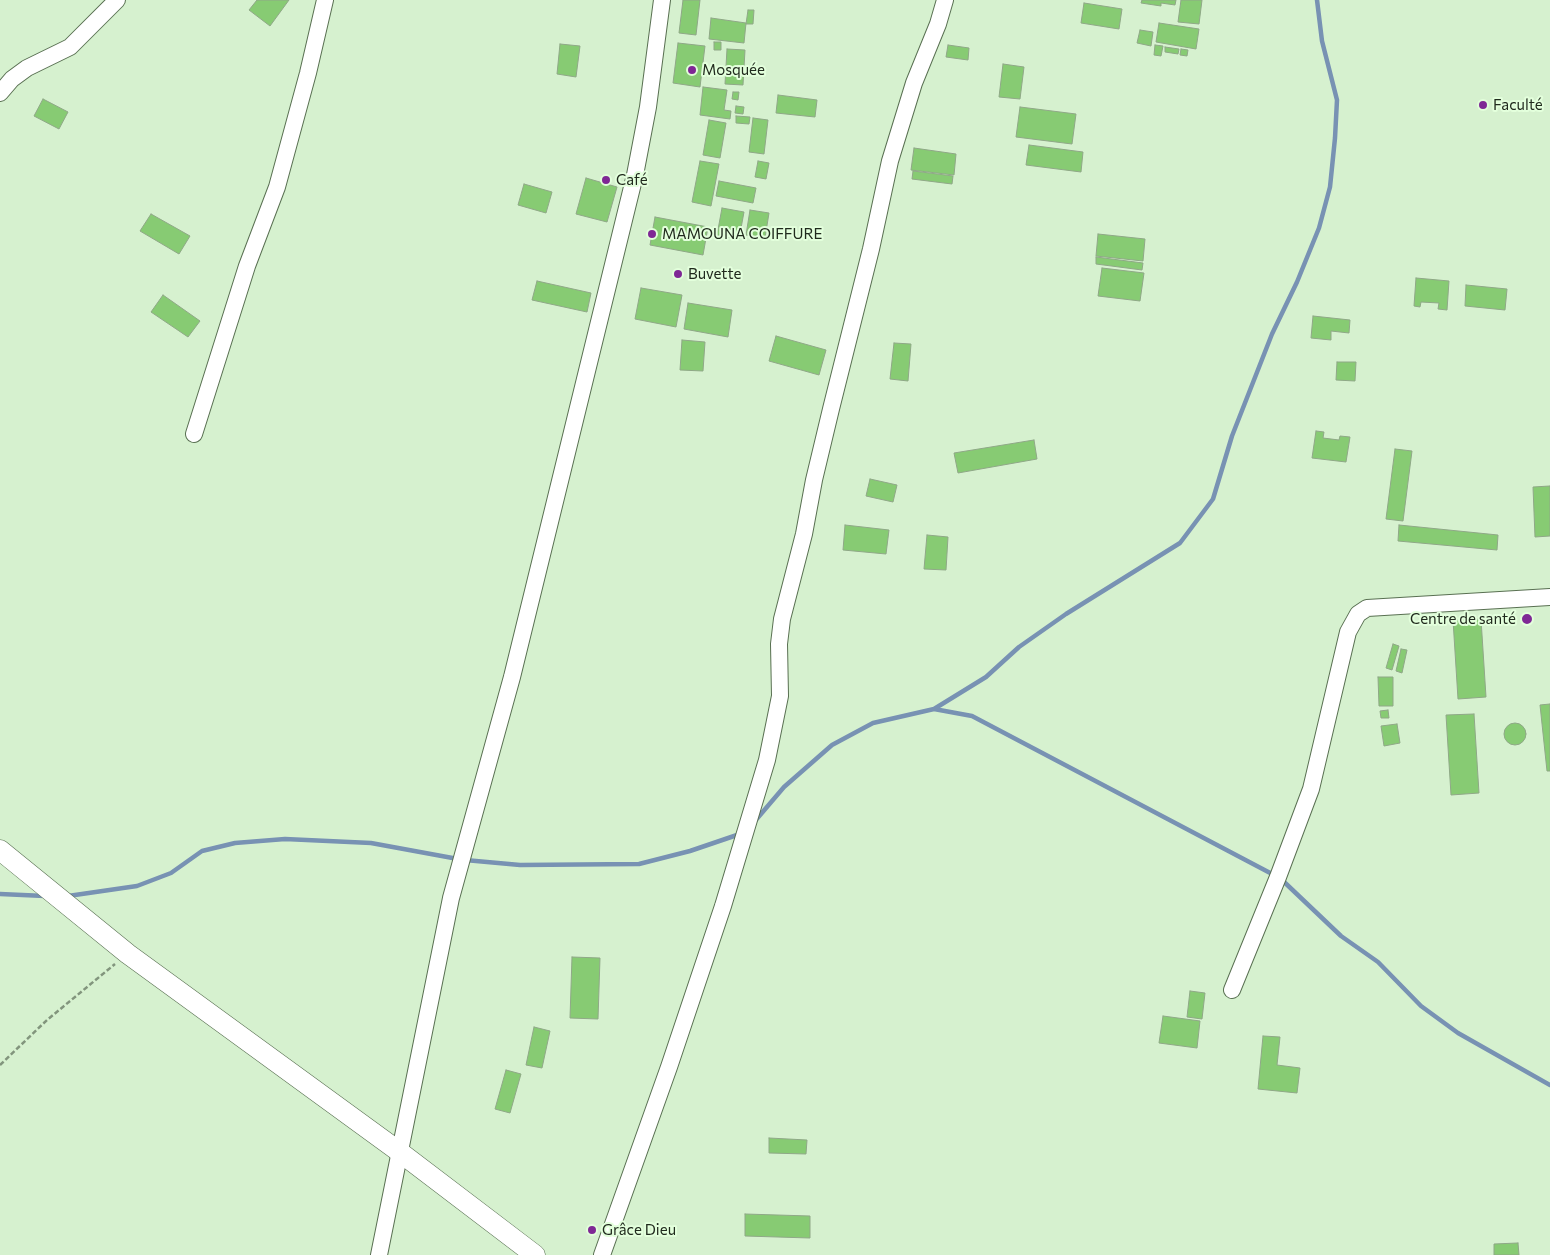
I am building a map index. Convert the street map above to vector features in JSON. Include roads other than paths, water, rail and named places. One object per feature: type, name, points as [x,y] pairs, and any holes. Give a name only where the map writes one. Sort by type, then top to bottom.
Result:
[{"type":"street","points":[[0,93],[12,78],[27,68],[70,47],[117,0]]},
{"type":"street","points":[[194,434],[247,266],[277,187],[308,73],[325,0]]},
{"type":"street","points":[[379,1255],[451,898],[512,677],[635,176],[648,107],[662,0]]},
{"type":"street","points":[[602,1255],[670,1067],[767,760],[780,696],[779,644],[782,619],[804,534],[816,472],[871,249],[890,161],[914,84],[946,0]]},
{"type":"street","points":[[1232,990],[1311,789],[1348,632],[1358,614],[1367,608],[1550,597]]},
{"type":"street","points":[[0,850],[128,954],[401,1153],[535,1255]]},
{"type":"waterway","points":[[934,709],[986,677],[1019,647],[1066,614],[1180,543],[1213,499],[1232,436],[1272,334],[1297,282],[1319,228],[1330,187],[1337,100],[1322,41],[1317,0]]},
{"type":"waterway","points":[[755,821],[784,787],[832,745],[873,723],[934,709],[972,716],[1274,875]]},
{"type":"waterway","points":[[465,860],[520,865],[639,864],[690,851],[740,834]]},
{"type":"waterway","points":[[68,896],[137,886],[171,873],[202,851],[235,843],[285,839],[371,843],[458,859]]},
{"type":"waterway","points":[[1281,879],[1341,936],[1378,962],[1421,1006],[1458,1033],[1550,1085]]},
{"type":"waterway","points":[[0,894],[45,896]]},
{"type":"place","name":"Mosquée","points":[[692,70]]},
{"type":"place","name":"Faculté","points":[[1483,105]]},
{"type":"place","name":"Café","points":[[606,180]]},
{"type":"place","name":"MAMOUNA COIFFURE","points":[[652,234]]},
{"type":"place","name":"Buvette","points":[[678,274]]},
{"type":"place","name":"Centre de santé","points":[[1527,619]]},
{"type":"place","name":"Grâce Dieu","points":[[592,1230]]}]
